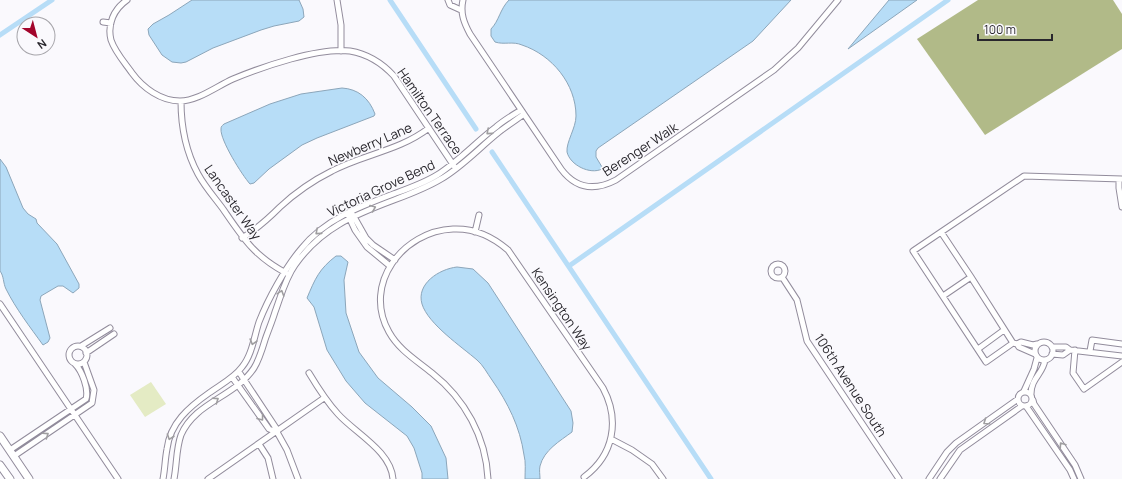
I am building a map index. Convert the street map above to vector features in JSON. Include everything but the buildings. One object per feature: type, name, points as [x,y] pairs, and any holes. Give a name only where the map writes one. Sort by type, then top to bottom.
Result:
[{"type":"main road","points":[[0,436],[29,479]]},
{"type":"main road","points":[[0,465],[10,479]]},
{"type":"street","points":[[127,0],[116,11],[111,23],[110,29],[112,42],[138,81],[158,95],[181,101]]},
{"type":"street","points":[[337,0],[341,25],[341,51]]},
{"type":"street","points":[[448,0],[450,5],[461,10]]},
{"type":"street","name":"Berenger Walk","points":[[463,0],[461,10],[464,23],[470,34],[566,175],[578,184],[594,187],[609,184],[774,70],[798,48],[838,0]]},
{"type":"street","points":[[103,22],[111,23]]},
{"type":"street","name":"Hamilton Terrace","points":[[181,101],[199,96],[232,80],[267,66],[304,56],[350,51],[366,56],[381,64],[394,76],[455,166]]},
{"type":"street","name":"Lancaster Way","points":[[181,101],[182,127],[193,164],[199,175],[242,238],[263,259],[287,273]]},
{"type":"street","name":"Victoria Grove Bend","points":[[163,479],[169,438],[177,423],[195,403],[239,372],[250,353],[254,336],[267,304],[287,273],[314,243],[350,214],[364,211],[424,188],[441,179],[522,112]]},
{"type":"street","name":"Newberry Lane","points":[[242,238],[261,226],[280,207],[317,179],[347,164],[410,141],[429,128]]},
{"type":"street","points":[[1081,479],[1075,465],[1032,400],[1032,384],[1043,368],[1046,360],[1052,354],[1052,348],[1046,342],[1033,345],[1021,342],[1015,344],[986,362],[913,251],[1024,176],[1120,179],[1118,188],[1122,207]]},
{"type":"street","points":[[350,214],[366,238],[394,260]]},
{"type":"street","points":[[350,214],[355,230],[367,247],[390,266]]},
{"type":"street","points":[[475,232],[479,215]]},
{"type":"street","name":"Kensington Way","points":[[488,479],[483,447],[467,410],[441,380],[409,355],[399,345],[388,331],[382,314],[381,297],[384,279],[390,266],[404,249],[428,234],[447,229],[475,232],[493,239],[508,250],[603,388],[612,413],[613,422],[611,439]]},
{"type":"street","points":[[941,232],[1004,330],[1015,344],[1019,348],[1042,360],[1046,360]]},
{"type":"street","name":"Victoria Grove Bend","points":[[174,479],[177,450],[184,428],[200,410],[238,384],[254,368],[284,286],[287,273]]},
{"type":"street","name":"106th Avenue South","points":[[782,277],[797,300],[807,342],[899,479]]},
{"type":"street","points":[[943,296],[971,277]]},
{"type":"street","points":[[0,304],[118,479]]},
{"type":"street","points":[[12,453],[86,399],[87,390],[80,371],[71,361],[68,353],[73,346],[81,346],[110,328]]},
{"type":"street","points":[[978,349],[1004,330]]},
{"type":"street","points":[[86,353],[114,334]]},
{"type":"street","points":[[1090,351],[1092,340],[1122,344]]},
{"type":"street","points":[[929,479],[947,452],[956,443],[1018,399],[1019,395],[1024,392],[1034,369],[1036,356],[1034,350],[1037,344]]},
{"type":"street","points":[[12,453],[92,403],[94,390],[84,362],[86,359],[86,353],[81,346]]},
{"type":"street","points":[[1052,348],[1066,347],[1072,350],[1122,356]]},
{"type":"street","points":[[1052,354],[1063,355],[1072,350]]},
{"type":"street","points":[[1072,350],[1073,373],[1084,389],[1122,362]]},
{"type":"street","points":[[74,364],[84,362]]},
{"type":"street","points":[[239,372],[276,428],[287,450],[298,479]]},
{"type":"street","points":[[309,373],[324,398],[339,415],[355,431],[380,451],[388,462],[393,479]]},
{"type":"street","points":[[232,377],[269,429],[277,432]]},
{"type":"street","points":[[1024,392],[1031,394]]},
{"type":"street","points":[[208,479],[324,398]]},
{"type":"street","points":[[1018,399],[1019,403],[1024,406],[1070,470],[1074,479]]},
{"type":"street","points":[[940,479],[960,450],[1024,406],[1030,404],[1032,400]]},
{"type":"street","points":[[584,477],[600,461],[611,439],[632,450],[652,464],[663,479]]},
{"type":"street","points":[[259,444],[268,458],[273,479]]},
{"type":"green space","points":[[978,0],[1113,0],[1122,14],[1122,49],[985,135],[917,39]]},
{"type":"green space","points":[[151,382],[166,404],[145,417],[130,395]]},
{"type":"water","points":[[192,0],[299,0],[303,9],[304,17],[299,21],[261,30],[213,48],[186,62],[172,62],[162,55],[149,35],[148,29],[153,24]]},
{"type":"water","points":[[509,0],[791,0],[753,41],[598,148],[596,151],[596,157],[602,169],[592,171],[576,165],[569,157],[567,152],[568,144],[576,121],[575,104],[567,82],[560,72],[552,63],[533,50],[519,44],[495,42],[491,36],[491,29]]},
{"type":"water","points":[[889,0],[917,0],[848,49]]},
{"type":"water","points":[[342,88],[353,90],[362,95],[373,108],[375,114],[374,116],[302,145],[269,169],[254,183],[250,184],[237,166],[224,141],[221,128],[222,126],[270,104],[301,94]]},
{"type":"water","points":[[0,159],[6,167],[23,208],[28,214],[36,219],[37,223],[57,244],[79,284],[79,288],[73,293],[63,286],[58,286],[41,296],[40,300],[50,338],[48,342],[43,345],[23,318],[10,296],[5,287],[0,271]]},
{"type":"water","points":[[336,256],[341,256],[348,262],[344,280],[346,313],[359,352],[378,378],[412,407],[431,426],[446,458],[448,479],[422,479],[422,473],[414,448],[407,436],[365,403],[346,381],[327,350],[314,307],[307,298],[318,275],[325,265]]},
{"type":"water","points":[[457,267],[473,269],[488,283],[571,411],[573,423],[572,432],[553,446],[545,455],[540,466],[540,479],[525,479],[525,458],[520,435],[503,397],[485,369],[477,360],[438,327],[425,312],[421,297],[422,290],[426,284],[436,274],[450,268]]},
{"type":"waterway","points":[[0,35],[52,0]]},
{"type":"waterway","points":[[390,0],[476,129]]},
{"type":"waterway","points":[[569,266],[948,0]]},
{"type":"waterway","points":[[492,152],[711,479]]}]
